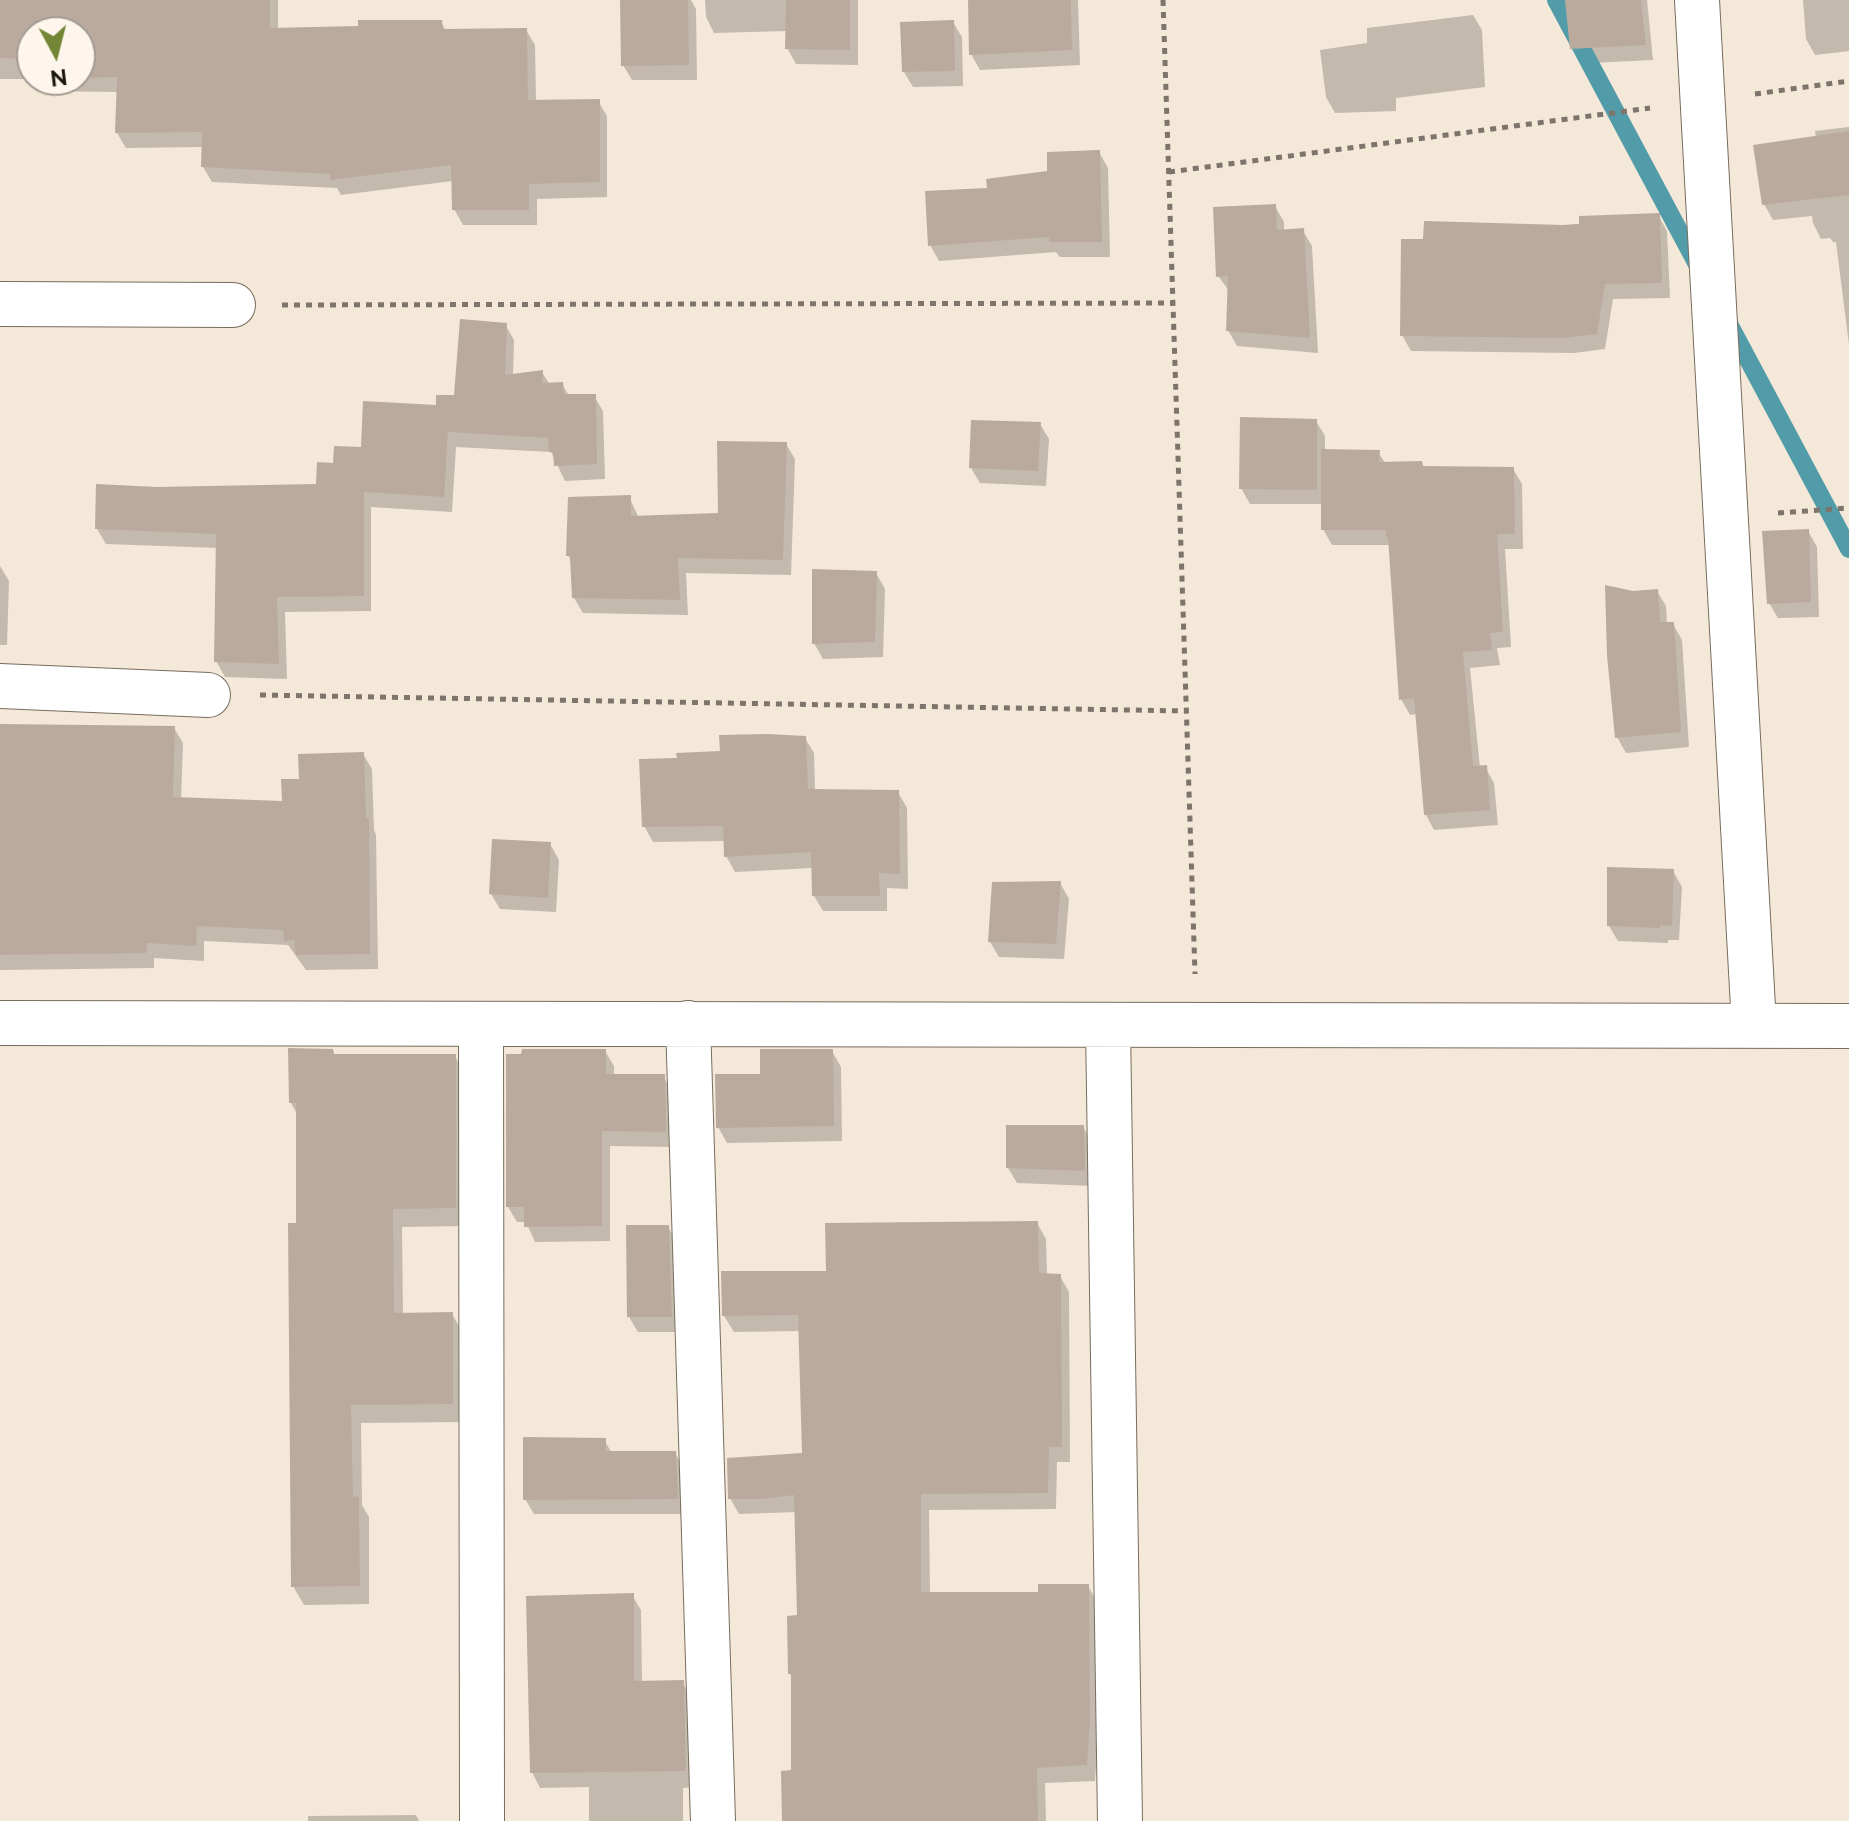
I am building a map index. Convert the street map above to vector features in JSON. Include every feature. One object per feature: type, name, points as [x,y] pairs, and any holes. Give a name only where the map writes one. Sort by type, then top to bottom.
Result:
[{"type":"street","points":[[1697,0],[1754,1025]]},
{"type":"street","points":[[0,304],[233,305]]},
{"type":"street","points":[[0,686],[208,695]]},
{"type":"street","points":[[0,1023],[1849,1026]]},
{"type":"street","points":[[688,1023],[713,1821]]},
{"type":"street","points":[[481,1024],[482,1821]]},
{"type":"street","points":[[1108,1025],[1120,1821]]},
{"type":"path","points":[[1163,0],[1197,1024]]},
{"type":"path","points":[[1169,172],[1849,81]]},
{"type":"path","points":[[233,305],[1173,303]]},
{"type":"path","points":[[1726,517],[1849,508]]},
{"type":"path","points":[[208,695],[1187,711]]},
{"type":"building","points":[[0,0],[270,0],[270,28],[358,26],[358,20],[442,20],[443,29],[527,28],[528,100],[600,99],[600,182],[529,184],[529,210],[452,210],[451,165],[330,180],[330,174],[201,167],[202,132],[115,133],[117,77],[96,78],[96,16],[16,16],[16,59],[0,58]]},
{"type":"building","points":[[620,0],[688,0],[689,65],[621,66]]},
{"type":"building","points":[[786,0],[850,0],[850,50],[785,49]]},
{"type":"building","points":[[968,0],[1071,0],[1072,50],[969,55]]},
{"type":"building","points":[[1565,0],[1641,0],[1646,45],[1570,49]]},
{"type":"building","points":[[954,20],[955,71],[902,72],[900,22]]},
{"type":"building","points":[[1849,131],[1849,195],[1762,205],[1753,145]]},
{"type":"building","points":[[1100,150],[1102,242],[1049,242],[1049,237],[928,246],[925,191],[987,188],[986,179],[1047,171],[1047,152]]},
{"type":"building","points":[[1276,204],[1277,230],[1304,228],[1310,338],[1226,331],[1228,276],[1216,277],[1213,207]]},
{"type":"building","points":[[1660,213],[1662,283],[1605,284],[1597,334],[1564,338],[1400,336],[1401,239],[1423,239],[1424,221],[1563,225],[1579,224],[1579,216]]},
{"type":"building","points":[[460,319],[507,323],[505,375],[543,370],[542,383],[563,382],[564,394],[596,394],[597,464],[554,466],[548,438],[448,432],[444,497],[364,492],[364,596],[277,597],[279,664],[214,662],[216,534],[95,529],[96,484],[157,487],[316,484],[317,462],[333,463],[334,446],[361,447],[363,401],[436,405],[436,395],[454,395]]},
{"type":"building","points":[[1240,417],[1317,419],[1317,490],[1239,489]]},
{"type":"building","points":[[971,420],[1041,422],[1038,471],[969,468]]},
{"type":"building","points":[[717,441],[787,442],[783,560],[678,558],[680,600],[572,598],[570,556],[566,556],[568,497],[631,495],[631,516],[718,513]]},
{"type":"building","points":[[1321,449],[1380,450],[1379,462],[1422,461],[1423,466],[1514,467],[1515,534],[1497,534],[1503,632],[1490,633],[1492,650],[1463,652],[1473,766],[1487,765],[1490,810],[1424,815],[1414,698],[1399,700],[1388,537],[1386,530],[1321,530]]},
{"type":"building","points":[[1809,529],[1811,602],[1767,604],[1762,531]]},
{"type":"building","points":[[812,569],[877,571],[875,642],[812,644]]},
{"type":"building","points":[[1605,585],[1633,591],[1658,589],[1660,622],[1674,622],[1681,732],[1615,738],[1607,655]]},
{"type":"building","points":[[0,724],[175,726],[173,797],[282,801],[281,779],[299,779],[298,754],[364,752],[366,818],[369,818],[370,954],[296,955],[294,940],[284,941],[283,930],[197,926],[196,946],[147,943],[146,953],[0,955]]},
{"type":"building","points":[[719,735],[806,736],[808,789],[899,790],[900,874],[879,873],[880,896],[812,896],[811,852],[724,857],[723,826],[642,827],[639,759],[677,758],[676,753],[720,751]]},
{"type":"building","points":[[492,839],[551,842],[548,898],[489,894]]},
{"type":"building","points":[[1607,867],[1674,869],[1672,926],[1607,926]]},
{"type":"building","points":[[1061,881],[1056,944],[988,942],[992,882]]},
{"type":"building","points":[[288,1048],[333,1049],[334,1054],[456,1054],[456,1208],[393,1209],[394,1313],[453,1312],[453,1404],[351,1405],[353,1496],[359,1497],[360,1586],[291,1587],[288,1223],[296,1223],[296,1103],[289,1103]]},
{"type":"building","points":[[522,1049],[606,1049],[606,1074],[665,1074],[666,1132],[602,1131],[602,1226],[524,1227],[524,1207],[506,1207],[506,1054],[521,1054]]},
{"type":"building","points":[[760,1049],[833,1049],[834,1126],[716,1128],[715,1074],[760,1074]]},
{"type":"building","points":[[1006,1125],[1084,1125],[1085,1171],[1006,1168]]},
{"type":"building","points":[[1038,1221],[1039,1273],[1061,1274],[1062,1447],[1049,1447],[1048,1493],[921,1494],[921,1592],[1038,1592],[1038,1584],[1089,1584],[1090,1720],[1087,1765],[1037,1768],[1038,1821],[782,1821],[781,1771],[791,1770],[791,1674],[788,1674],[787,1616],[797,1615],[794,1495],[728,1499],[727,1458],[802,1453],[798,1315],[722,1316],[721,1271],[826,1271],[825,1223]]},
{"type":"building","points":[[626,1225],[669,1225],[672,1317],[627,1317]]},
{"type":"building","points":[[523,1437],[606,1438],[606,1451],[676,1451],[678,1499],[523,1500]]},
{"type":"building","points":[[634,1593],[634,1681],[684,1680],[686,1771],[530,1773],[526,1596]]},
{"type":"waterway","points":[[1556,0],[1699,268]]},
{"type":"waterway","points":[[1728,322],[1849,549]]}]
